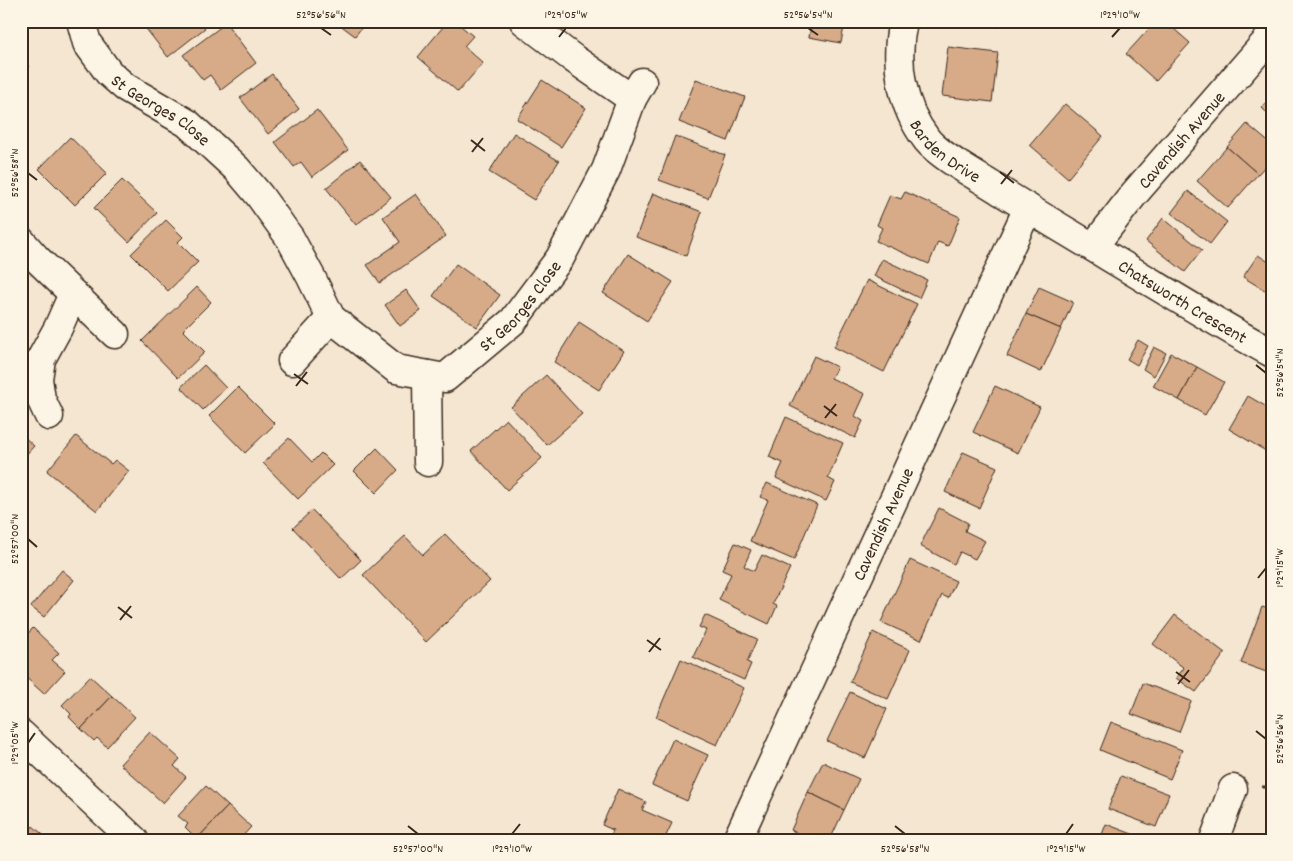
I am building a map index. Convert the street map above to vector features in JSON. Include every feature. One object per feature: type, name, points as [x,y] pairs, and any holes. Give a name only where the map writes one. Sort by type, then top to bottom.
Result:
[{"type":"street","name":"St Georges Close","points":[[81,21],[87,43],[109,73],[125,87],[187,123],[237,169],[290,238],[312,277],[331,318],[396,369],[445,378],[513,320],[560,258],[606,170],[637,90],[574,59],[524,21]]},
{"type":"street","name":"Barden Drive","points":[[903,21],[900,44],[902,89],[909,110],[929,142],[943,154],[1093,247]]},
{"type":"street","name":"Cavendish Avenue","points":[[1093,247],[1134,194],[1272,36]]},
{"type":"street","name":"Cavendish Avenue","points":[[737,840],[1028,208]]},
{"type":"street","points":[[21,241],[37,259],[115,334]]},
{"type":"street","name":"Chatsworth Crescent","points":[[1093,247],[1272,353]]},
{"type":"street","points":[[49,416],[41,399],[38,379],[41,359],[58,328],[73,294]]},
{"type":"street","points":[[292,361],[331,318]]},
{"type":"street","points":[[427,375],[428,462]]},
{"type":"street","points":[[21,734],[134,840]]},
{"type":"street","points":[[1214,840],[1233,789]]},
{"type":"building","points":[[140,21],[200,21],[205,28],[168,57]]},
{"type":"building","points":[[335,21],[367,21],[355,36]]},
{"type":"building","points":[[448,21],[455,21],[473,36],[464,46],[483,63],[458,92],[418,57]]},
{"type":"building","points":[[812,21],[845,21],[841,43],[809,37]]},
{"type":"building","points":[[980,21],[1000,21],[998,27]]},
{"type":"building","points":[[1156,21],[1165,21],[1190,43],[1156,81],[1126,54]]},
{"type":"building","points":[[226,23],[256,63],[221,90],[210,75],[203,80],[183,55]]},
{"type":"building","points":[[948,47],[998,53],[992,102],[942,96]]},
{"type":"building","points":[[21,58],[29,67],[21,73]]},
{"type":"building","points":[[272,74],[299,109],[268,134],[240,98]]},
{"type":"building","points":[[696,79],[745,97],[728,141],[679,122]]},
{"type":"building","points":[[542,80],[586,108],[561,147],[517,119]]},
{"type":"building","points":[[1272,97],[1272,118],[1262,108]]},
{"type":"building","points":[[1065,104],[1103,136],[1068,178],[1030,145]]},
{"type":"building","points":[[317,110],[348,150],[312,177],[301,162],[294,167],[275,142]]},
{"type":"building","points":[[1247,124],[1272,145],[1272,159],[1258,174],[1227,147]]},
{"type":"building","points":[[514,133],[559,161],[534,200],[489,172]]},
{"type":"building","points":[[675,136],[725,155],[708,198],[659,180]]},
{"type":"building","points":[[70,137],[107,173],[75,205],[39,169]]},
{"type":"building","points":[[1227,147],[1258,174],[1228,208],[1197,181]]},
{"type":"building","points":[[360,160],[391,197],[356,225],[326,188]]},
{"type":"building","points":[[21,161],[29,171],[21,178]]},
{"type":"building","points":[[122,180],[157,213],[129,242],[94,208]]},
{"type":"building","points":[[1188,191],[1227,222],[1210,244],[1171,213]]},
{"type":"building","points":[[905,192],[960,217],[948,246],[938,242],[929,264],[876,241],[882,228],[877,225],[890,195],[901,199]]},
{"type":"building","points":[[653,193],[702,212],[686,256],[636,237]]},
{"type":"building","points":[[416,194],[446,236],[380,283],[367,265],[400,242],[383,217]]},
{"type":"building","points":[[1163,218],[1202,250],[1185,272],[1146,241]]},
{"type":"building","points":[[166,220],[183,237],[178,242],[198,262],[168,291],[131,254]]},
{"type":"building","points":[[628,254],[673,282],[647,321],[603,293]]},
{"type":"building","points":[[1258,255],[1272,264],[1272,282],[1266,291],[1243,277]]},
{"type":"building","points":[[882,259],[927,280],[919,298],[874,276]]},
{"type":"building","points":[[456,264],[500,295],[477,327],[433,296]]},
{"type":"building","points":[[867,280],[917,304],[884,372],[834,347]]},
{"type":"building","points":[[197,287],[211,302],[183,330],[205,352],[178,378],[142,341]]},
{"type":"building","points":[[1039,287],[1073,302],[1061,329],[1026,314]]},
{"type":"building","points":[[406,290],[421,311],[400,326],[385,305]]},
{"type":"building","points":[[1026,314],[1061,329],[1041,372],[1007,356]]},
{"type":"building","points":[[579,322],[624,351],[599,390],[554,362]]},
{"type":"building","points":[[1138,340],[1148,346],[1137,365],[1127,359]]},
{"type":"building","points":[[1154,347],[1166,353],[1154,376],[1143,369]]},
{"type":"building","points":[[1171,353],[1197,367],[1179,400],[1153,386]]},
{"type":"building","points":[[814,356],[837,367],[831,378],[865,394],[855,416],[863,421],[855,438],[790,406]]},
{"type":"building","points":[[204,365],[226,388],[203,410],[181,387]]},
{"type":"building","points":[[1197,367],[1224,382],[1205,415],[1179,400]]},
{"type":"building","points":[[546,375],[582,414],[547,445],[511,407]]},
{"type":"building","points":[[995,386],[1040,407],[1018,453],[973,432]]},
{"type":"building","points":[[238,387],[275,424],[245,453],[209,416]]},
{"type":"building","points":[[1248,396],[1272,410],[1272,448],[1269,453],[1229,429]]},
{"type":"building","points":[[786,417],[843,443],[828,478],[835,482],[826,501],[776,478],[783,463],[769,457]]},
{"type":"building","points":[[506,419],[542,458],[507,490],[471,451]]},
{"type":"building","points":[[21,434],[34,446],[21,460]]},
{"type":"building","points":[[76,436],[111,464],[115,460],[129,471],[97,511],[47,471]]},
{"type":"building","points":[[289,438],[312,462],[321,453],[333,465],[298,499],[263,463]]},
{"type":"building","points":[[377,448],[398,470],[376,493],[354,471]]},
{"type":"building","points":[[963,452],[997,467],[979,508],[945,492]]},
{"type":"building","points":[[767,483],[817,505],[794,560],[750,541],[768,500],[760,497]]},
{"type":"building","points":[[939,508],[968,523],[965,531],[985,541],[975,559],[960,552],[954,564],[920,546]]},
{"type":"building","points":[[312,510],[361,560],[341,579],[293,528]]},
{"type":"building","points":[[445,534],[490,581],[426,642],[363,575],[405,536],[423,555]]},
{"type":"building","points":[[735,543],[751,550],[744,566],[754,571],[762,555],[790,568],[773,604],[777,606],[769,624],[719,600],[731,574],[722,570]]},
{"type":"building","points":[[910,560],[956,581],[948,598],[942,595],[921,640],[881,622]]},
{"type":"building","points":[[62,570],[74,580],[44,617],[31,607]]},
{"type":"building","points":[[1262,607],[1272,610],[1272,674],[1241,663]]},
{"type":"building","points":[[705,615],[757,639],[747,662],[751,664],[744,680],[693,657],[706,630],[699,627]]},
{"type":"building","points":[[1175,615],[1225,653],[1196,692],[1176,678],[1184,668],[1153,644]]},
{"type":"building","points":[[33,628],[59,653],[52,660],[65,671],[44,694],[21,673],[21,641]]},
{"type":"building","points":[[873,632],[910,650],[888,699],[850,682]]},
{"type":"building","points":[[681,659],[744,688],[717,745],[656,717]]},
{"type":"building","points":[[90,676],[112,696],[81,729],[69,717],[71,714],[62,705]]},
{"type":"building","points":[[1143,683],[1191,701],[1179,732],[1131,714]]},
{"type":"building","points":[[850,692],[887,709],[865,758],[827,741]]},
{"type":"building","points":[[112,696],[135,717],[107,747],[97,738],[94,741],[81,729]]},
{"type":"building","points":[[1111,722],[1182,750],[1170,779],[1100,750]]},
{"type":"building","points":[[150,732],[180,759],[174,766],[186,777],[163,803],[120,764]]},
{"type":"building","points":[[673,739],[708,755],[687,801],[652,785]]},
{"type":"building","points":[[823,762],[859,779],[844,810],[808,792]]},
{"type":"building","points":[[1121,776],[1169,794],[1156,827],[1108,809]]},
{"type":"building","points":[[206,786],[228,806],[197,839],[185,827],[188,824],[178,816]]},
{"type":"building","points":[[618,789],[646,802],[642,810],[672,823],[664,840],[609,840],[613,830],[602,825]]},
{"type":"building","points":[[808,792],[844,810],[830,840],[812,840],[791,830]]},
{"type":"building","points":[[228,806],[251,827],[239,840],[197,839]]},
{"type":"building","points":[[1106,824],[1148,840],[1100,840]]},
{"type":"building","points":[[33,826],[49,840],[22,840]]}]
